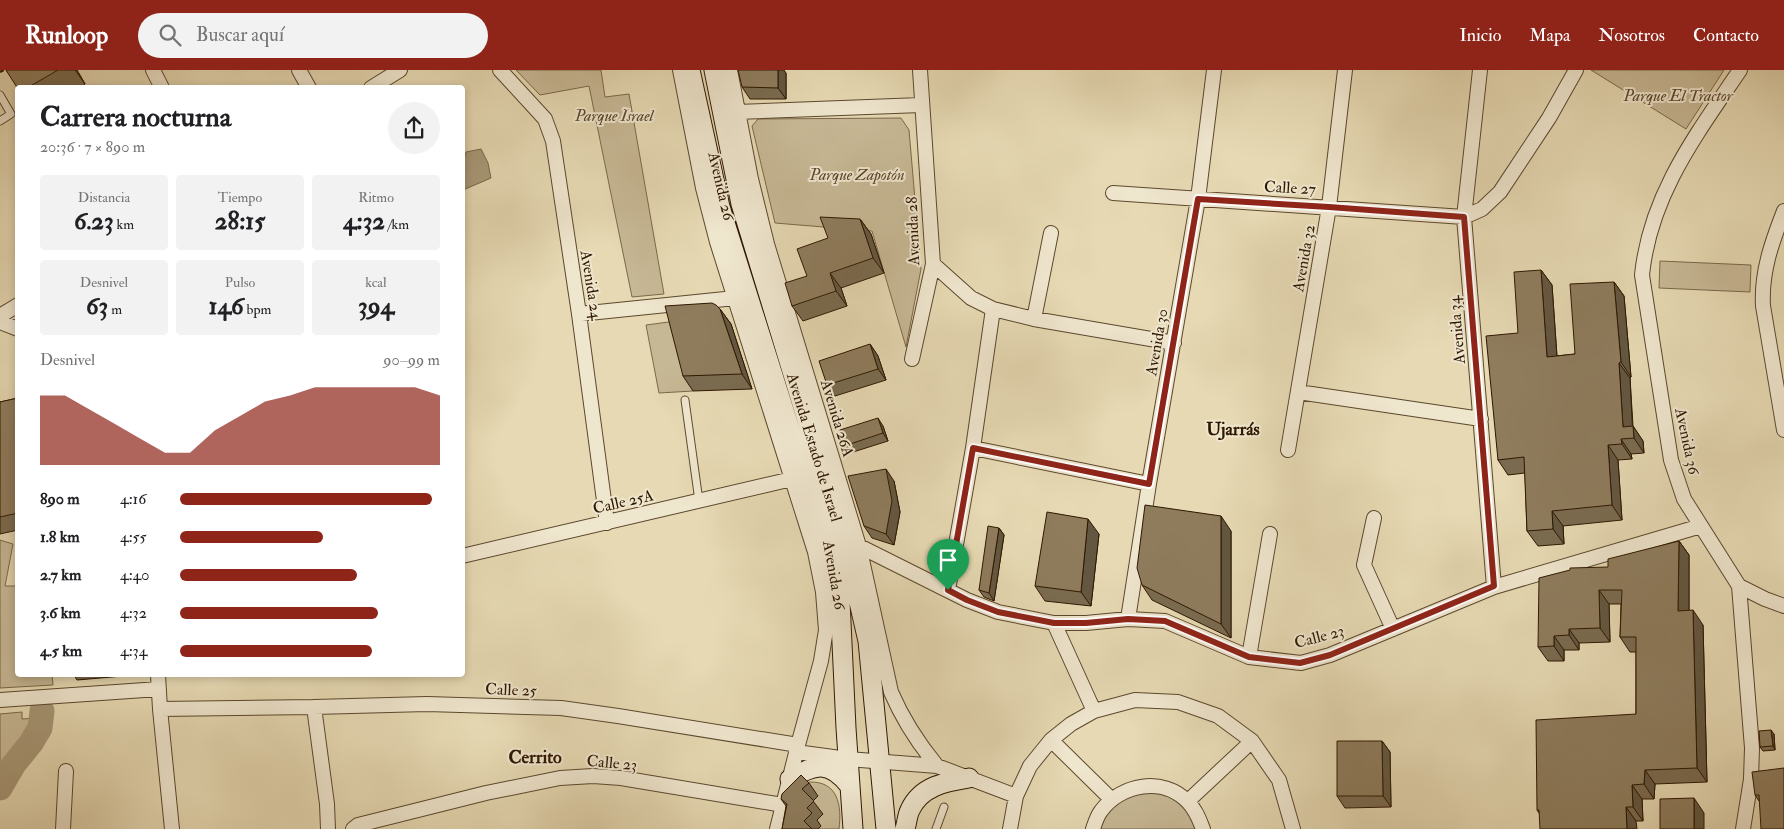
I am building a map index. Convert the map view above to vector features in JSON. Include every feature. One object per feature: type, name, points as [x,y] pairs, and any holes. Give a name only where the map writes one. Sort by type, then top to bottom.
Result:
[{"type":"main road","points":[[682,70],[696,97]]},
{"type":"main road","name":"Avenida Estado de Israel","points":[[690,70],[720,207],[832,563],[840,601],[853,829]]},
{"type":"main road","name":"Avenida Estado de Israel","points":[[714,70],[741,204],[848,554],[868,641],[886,829]]},
{"type":"main road","points":[[790,779],[813,767],[823,767],[837,772],[849,785]]},
{"type":"main road","points":[[905,829],[910,810],[921,794],[934,786],[968,778]]},
{"type":"street","points":[[153,70],[160,85]]},
{"type":"street","points":[[299,70],[307,85]]},
{"type":"street","points":[[375,85],[400,70]]},
{"type":"street","name":"Avenida 24","points":[[500,70],[544,119],[553,141],[579,314],[607,523]]},
{"type":"street","name":"Avenida 26","points":[[682,70],[703,188],[717,242],[815,552],[823,592],[826,630],[821,661],[777,829]]},
{"type":"street","name":"Avenida 26A","points":[[730,70],[737,112],[768,244],[803,367],[859,546],[891,692],[900,715],[916,740],[937,766]]},
{"type":"street","name":"Avenida 28","points":[[912,359],[933,264],[920,70]]},
{"type":"street","name":"Avenida 30","points":[[1128,619],[1198,199],[1214,70]]},
{"type":"street","name":"Avenida 32","points":[[1288,450],[1329,207],[1345,70]]},
{"type":"street","name":"Avenida 34","points":[[1480,70],[1464,217],[1494,586]]},
{"type":"street","points":[[1464,217],[1482,209],[1500,192],[1549,118],[1576,70]]},
{"type":"street","name":"Avenida 36","points":[[1740,70],[1677,164],[1659,204],[1650,231],[1642,275],[1670,460],[1684,499],[1739,586],[1752,748],[1751,779],[1743,829]]},
{"type":"street","points":[[737,112],[921,105]]},
{"type":"street","name":"Calle 27","points":[[1113,193],[1464,217]]},
{"type":"street","points":[[1784,211],[1765,267],[1762,306],[1784,430]]},
{"type":"street","points":[[1034,319],[1051,233]]},
{"type":"street","points":[[933,264],[971,298],[993,309],[1034,319],[1174,343]]},
{"type":"street","points":[[579,314],[735,298]]},
{"type":"street","points":[[0,316],[15,307]]},
{"type":"street","points":[[948,590],[973,448],[993,309]]},
{"type":"street","points":[[0,322],[15,329]]},
{"type":"street","points":[[1298,392],[1481,419]]},
{"type":"street","points":[[973,448],[1149,484]]},
{"type":"street","name":"Calle 25A","points":[[465,555],[792,479]]},
{"type":"street","points":[[1374,518],[1364,565],[1392,629]]},
{"type":"street","name":"Calle 23","points":[[859,546],[967,600],[998,612],[1054,623],[1086,623],[1128,619],[1165,621],[1249,657],[1300,663],[1330,655],[1494,586],[1701,526]]},
{"type":"street","points":[[1249,657],[1270,534]]},
{"type":"street","points":[[1739,586],[1765,600],[1784,606]]},
{"type":"street","points":[[1054,623],[1094,711]]},
{"type":"street","points":[[158,677],[172,829]]},
{"type":"street","points":[[0,700],[158,689]]},
{"type":"street","points":[[1010,829],[1016,796],[1030,766],[1051,740],[1071,724],[1094,711],[1135,700],[1178,702],[1218,716],[1252,741],[1279,780],[1293,829]]},
{"type":"street","name":"Calle 25","points":[[160,709],[314,708],[426,704],[561,708],[618,716],[848,759],[937,766]]},
{"type":"street","points":[[314,708],[327,804],[328,829]]},
{"type":"street","points":[[1051,740],[1112,799]]},
{"type":"street","points":[[1188,801],[1252,741]]},
{"type":"street","points":[[937,766],[1016,796]]},
{"type":"street","points":[[63,829],[66,771]]},
{"type":"street","name":"Calle 23","points":[[352,829],[358,825],[486,792],[568,777],[621,778],[783,805]]},
{"type":"street","points":[[1093,829],[1099,813],[1112,799],[1126,790],[1142,786],[1158,786],[1174,792],[1188,801],[1198,815],[1203,829]]},
{"type":"lane","points":[[0,95],[11,114],[0,120]]},
{"type":"lane","points":[[685,400],[699,501]]},
{"type":"lane","points":[[936,829],[944,807]]},
{"type":"path","points":[[0,72],[4,70]]},
{"type":"green space","name":"Parque Israel","points":[[516,70],[601,70],[605,97],[629,94],[664,294],[632,297],[589,86],[540,95]]},
{"type":"green space","name":"Parque El Tractor","points":[[1591,70],[1724,70],[1686,129]]},
{"type":"green space","name":"Parque Zapotón","points":[[901,118],[909,130],[921,269],[906,347],[872,231],[775,223],[752,126],[758,119]]},
{"type":"green space","points":[[1660,261],[1751,265],[1750,292],[1659,288]]},
{"type":"green space","points":[[676,321],[693,391],[659,393],[646,325]]},
{"type":"green space","points":[[0,540],[13,544],[5,586],[15,586],[15,677],[52,677],[53,685],[0,688]]},
{"type":"green space","points":[[22,712],[22,719],[38,718],[34,730],[10,758],[0,777],[0,714]]},
{"type":"green space","points":[[809,782],[826,786],[836,796],[840,811],[839,829],[818,829],[802,785]]},
{"type":"green space","points":[[1136,792],[1159,793],[1174,798],[1186,809],[1198,829],[1099,829],[1105,815],[1109,811]]},
{"type":"shaded area","points":[[481,149],[488,163],[491,178],[465,189],[465,156],[466,152]]},
{"type":"building","points":[[6,70],[58,70],[32,85],[15,85]]},
{"type":"building","points":[[738,70],[778,70],[778,88],[742,87]]},
{"type":"building","points":[[820,217],[860,219],[873,258],[830,273],[836,291],[792,306],[785,283],[807,276],[797,249],[828,238]]},
{"type":"building","points":[[1541,270],[1547,357],[1575,354],[1570,284],[1614,282],[1621,362],[1619,363],[1623,427],[1633,426],[1634,438],[1621,439],[1622,444],[1608,445],[1612,505],[1552,511],[1553,529],[1527,531],[1524,457],[1498,460],[1486,336],[1518,333],[1514,272]]},
{"type":"building","points":[[712,303],[720,309],[742,374],[683,376],[665,306]]},
{"type":"building","points":[[870,344],[878,369],[827,385],[819,361]]},
{"type":"building","points":[[15,399],[15,514],[0,517],[0,402]]},
{"type":"building","points":[[878,418],[883,433],[844,446],[840,430]]},
{"type":"building","points":[[886,469],[892,501],[886,534],[864,526],[848,476]]},
{"type":"building","points":[[1145,505],[1221,516],[1221,624],[1142,585],[1137,568]]},
{"type":"building","points":[[1047,512],[1088,519],[1081,592],[1035,586]]},
{"type":"building","points":[[988,526],[999,528],[989,593],[979,590]]},
{"type":"building","points":[[1679,541],[1678,611],[1693,610],[1697,768],[1645,770],[1644,784],[1632,785],[1633,807],[1626,807],[1627,829],[1540,829],[1539,810],[1537,810],[1536,720],[1636,714],[1636,637],[1620,637],[1622,590],[1599,590],[1600,628],[1569,629],[1569,635],[1554,636],[1554,646],[1538,647],[1539,578],[1570,570],[1570,568],[1608,567],[1608,559]]},
{"type":"building","points":[[1771,730],[1773,746],[1760,747],[1759,731]]},
{"type":"building","points":[[1337,741],[1382,741],[1383,796],[1337,796]]},
{"type":"building","points":[[1784,768],[1784,829],[1761,829],[1759,795],[1755,795],[1752,772]]},
{"type":"building","points":[[801,775],[809,783],[802,789],[814,801],[807,808],[812,813],[804,821],[811,829],[782,829],[787,804],[781,799],[782,794]]},
{"type":"building","points":[[1694,798],[1694,829],[1660,829],[1660,799]]},
{"type":"waterway","points":[[0,788],[14,764],[40,728],[42,711]]},
{"type":"district","name":"Ujarrás","points":[[1233,429]]},
{"type":"district","name":"Cerrito","points":[[535,757]]},
{"type":"route","points":[[1198,199],[1464,217],[1494,586],[1330,655],[1300,663],[1249,657],[1165,621],[1128,619],[1086,623],[1054,623],[998,612],[967,600],[948,590],[973,448],[1149,484],[1198,199]]}]
